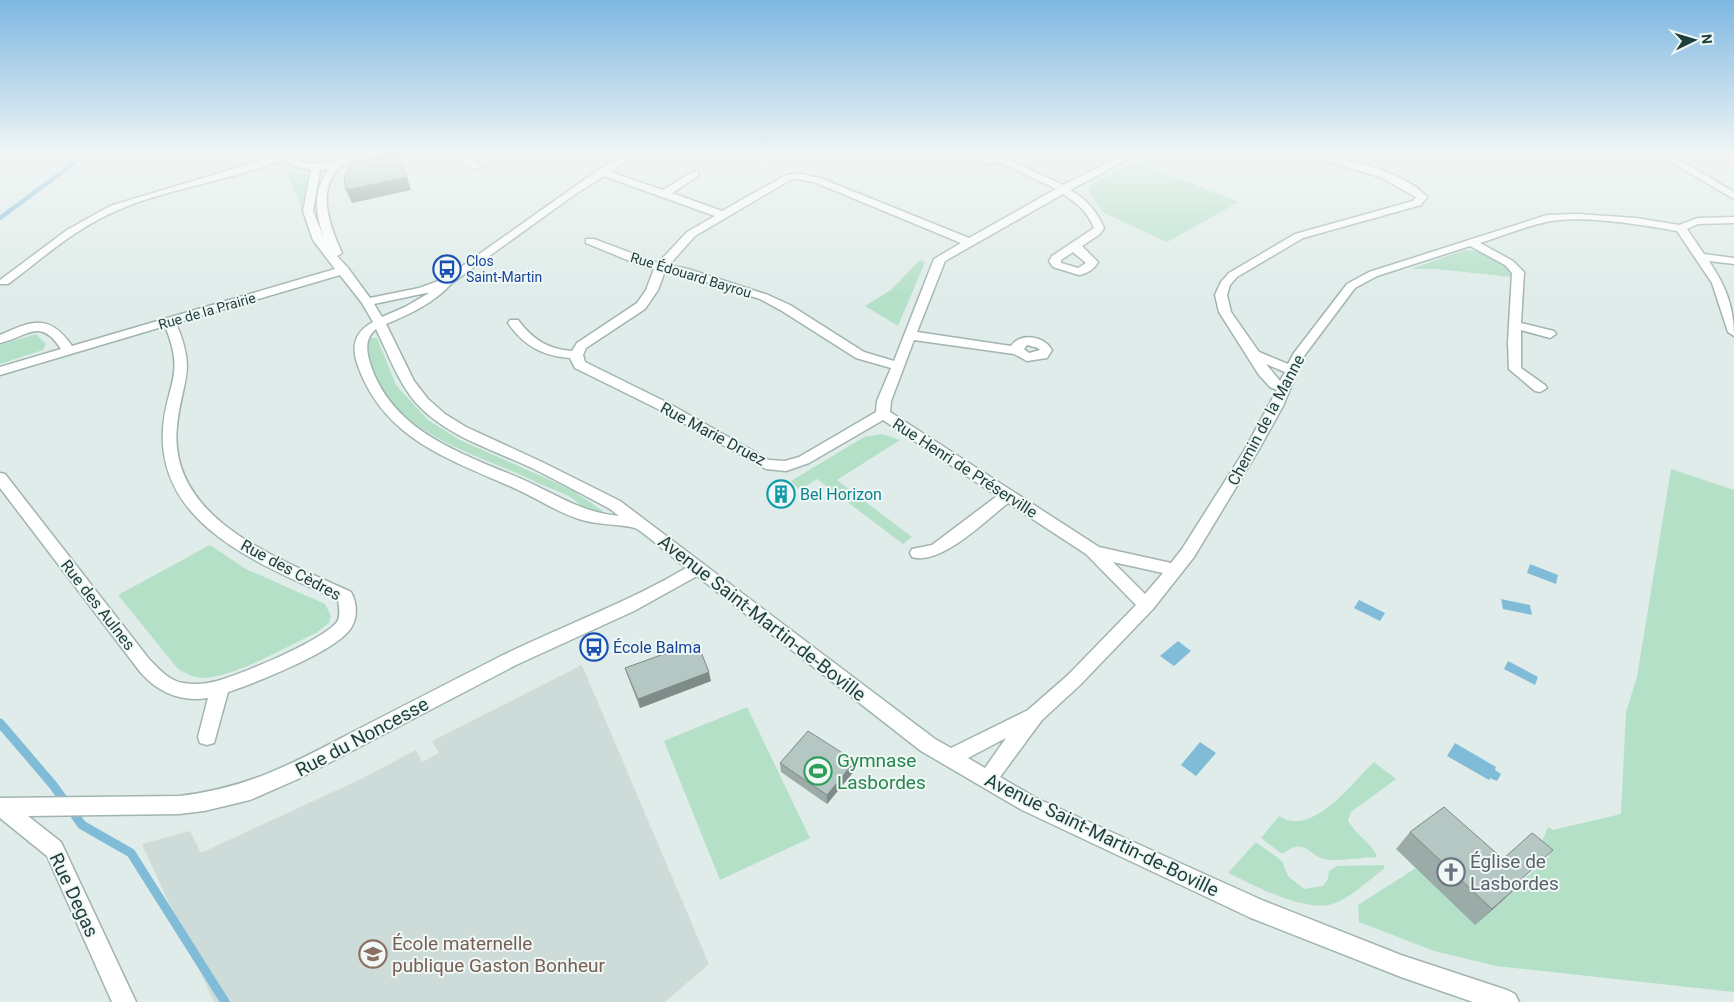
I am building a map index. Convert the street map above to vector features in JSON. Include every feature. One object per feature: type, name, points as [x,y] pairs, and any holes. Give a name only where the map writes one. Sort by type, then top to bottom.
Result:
[{"type":"street","points":[[4,282],[84,224],[112,209],[138,202]]},
{"type":"street","name":"Avenue Saint-Martin-de-Boville","points":[[308,202],[310,218],[318,240],[344,270],[367,302],[380,324],[408,382],[423,402],[440,417],[462,430],[578,485],[615,505],[893,719],[950,758],[1029,804],[1236,900],[1392,963],[1507,1002]]},
{"type":"street","name":"Avenue Saint-Martin-de-Boville","points":[[321,202],[320,209],[328,237],[344,270]]},
{"type":"street","points":[[559,202],[448,281],[440,290],[408,311],[369,328],[361,343],[364,366],[372,388],[387,409],[422,439],[564,507],[597,518],[640,523]]},
{"type":"street","points":[[686,202],[724,215]]},
{"type":"street","points":[[514,323],[525,339],[538,346],[550,351],[576,355],[581,346],[641,306],[652,290],[660,268],[690,234],[747,202]]},
{"type":"street","points":[[870,202],[968,242]]},
{"type":"street","name":"Rue Henri de Préserville","points":[[1041,202],[940,259],[884,401],[883,414],[1092,550],[1138,598],[1147,604]]},
{"type":"street","points":[[1076,245],[1099,228],[1098,223],[1079,202]]},
{"type":"street","points":[[1284,388],[1269,378],[1225,312],[1221,295],[1224,284],[1233,275],[1299,236],[1418,202]]},
{"type":"street","name":"Chemin de la Manne","points":[[987,780],[1035,714],[1074,680],[1147,604],[1174,572],[1233,484],[1284,388],[1298,356],[1351,286],[1373,274],[1547,218],[1562,217],[1636,221],[1681,228],[1684,225],[1695,223],[1734,220]]},
{"type":"street","points":[[1681,228],[1718,283],[1734,332]]},
{"type":"street","name":"Rue Édouard Bayrou","points":[[590,241],[660,268],[684,271],[764,298],[786,308],[860,355],[898,366]]},
{"type":"street","points":[[1470,242],[1508,263],[1518,272],[1515,369],[1540,388]]},
{"type":"street","points":[[1699,256],[1734,260]]},
{"type":"street","name":"Rue de la Prairie","points":[[0,371],[344,270]]},
{"type":"street","points":[[367,302],[422,291],[448,281]]},
{"type":"street","name":"Rue des Cèdres","points":[[169,322],[181,349],[183,370],[170,426],[169,450],[173,470],[184,491],[200,511],[224,532],[255,554],[345,596],[349,610],[343,628],[326,640],[220,688]]},
{"type":"street","points":[[1515,326],[1550,334]]},
{"type":"street","points":[[0,339],[24,330],[45,327],[53,330],[69,351]]},
{"type":"street","points":[[909,335],[1021,346]]},
{"type":"street","name":"Rue Marie Druez","points":[[576,355],[576,360],[580,365],[663,406],[766,464],[786,466],[804,460],[883,414]]},
{"type":"street","points":[[1255,355],[1291,370]]},
{"type":"street","name":"Rue des Aulnes","points":[[0,478],[154,676],[178,690],[192,692],[220,688]]},
{"type":"street","points":[[918,553],[936,550],[1007,496]]},
{"type":"street","name":"Rue Henri de Préserville","points":[[1092,550],[1120,559],[1164,567],[1174,572]]},
{"type":"street","name":"Rue du Noncesse","points":[[6,807],[204,803],[261,788],[511,660],[666,589],[696,569]]},
{"type":"street","points":[[207,737],[220,688]]},
{"type":"street","name":"Chemin de la Manne","points":[[950,758],[1035,714]]},
{"type":"street","name":"Rue Degas","points":[[6,807],[54,849],[124,1002]]},
{"type":"shaded area","points":[[582,665],[709,964],[665,1002],[214,1002],[142,844],[190,831],[201,853],[363,778],[416,750],[422,762],[439,753],[432,741]]},
{"type":"green space","points":[[1096,202],[1239,202],[1167,242],[1104,213]]},
{"type":"green space","points":[[1465,250],[1486,254],[1500,261],[1506,265],[1512,277],[1436,269],[1411,269]]},
{"type":"green space","points":[[920,260],[925,262],[898,326],[865,306],[891,290]]},
{"type":"green space","points":[[36,334],[46,344],[43,350],[0,364],[0,345]]},
{"type":"green space","points":[[377,338],[396,385],[428,420],[458,439],[572,490],[603,511],[602,514],[591,513],[564,494],[455,447],[407,417],[388,397],[374,372],[365,341]]},
{"type":"green space","points":[[882,434],[900,440],[837,480],[912,537],[903,544],[817,479],[800,490],[791,481],[864,437]]},
{"type":"green space","points":[[1671,469],[1734,490],[1734,992],[1496,966],[1434,951],[1359,922],[1358,905],[1416,868],[1475,924],[1550,856],[1541,844],[1548,827],[1553,830],[1621,814],[1626,712],[1637,677]]},
{"type":"green space","points":[[210,545],[246,569],[325,604],[331,616],[329,623],[316,633],[246,667],[231,672],[200,678],[178,669],[118,595]]},
{"type":"green space","points":[[747,707],[810,838],[720,880],[664,741]]},
{"type":"green space","points":[[1374,762],[1396,779],[1351,812],[1348,820],[1372,847],[1377,857],[1330,860],[1319,857],[1306,848],[1301,847],[1290,849],[1282,854],[1261,838],[1279,816],[1292,821],[1305,820],[1318,814],[1343,794]]},
{"type":"green space","points":[[1256,842],[1282,861],[1288,876],[1304,889],[1323,886],[1328,879],[1329,871],[1337,866],[1383,865],[1385,868],[1356,891],[1338,902],[1326,905],[1312,905],[1297,902],[1228,873]]},
{"type":"water","points":[[1530,564],[1558,575],[1556,584],[1527,573]]},
{"type":"water","points":[[1501,599],[1530,605],[1532,615],[1503,609]]},
{"type":"water","points":[[1359,600],[1385,613],[1380,621],[1354,608]]},
{"type":"water","points":[[1178,641],[1191,651],[1174,666],[1160,656]]},
{"type":"water","points":[[1508,661],[1538,677],[1535,685],[1504,669]]},
{"type":"water","points":[[1200,742],[1216,753],[1196,776],[1181,765]]},
{"type":"water","points":[[1455,743],[1496,767],[1495,770],[1501,774],[1497,781],[1490,778],[1489,780],[1447,756]]},
{"type":"building","points":[[697,642],[709,672],[638,699],[625,668]]},
{"type":"building","name":"Gymnase Lasbordes","points":[[808,731],[855,761],[827,795],[780,763]]},
{"type":"building","points":[[1444,807],[1503,859],[1532,833],[1553,850],[1516,884],[1518,886],[1492,909],[1410,832]]},
{"type":"waterway","points":[[0,218],[22,202]]},
{"type":"waterway","points":[[0,723],[53,785],[82,825],[131,853],[225,1002]]},
{"type":"place","name":"Clos Saint-Martin","points":[[447,269]]},
{"type":"place","name":"Bel Horizon","points":[[781,494]]},
{"type":"place","name":"École Balma","points":[[594,647]]},
{"type":"place","name":"Gymnase Lasbordes","points":[[818,771]]},
{"type":"place","name":"Église de Lasbordes","points":[[1451,872]]},
{"type":"place","name":"École maternelle publique Gaston Bonheur","points":[[373,954]]}]
